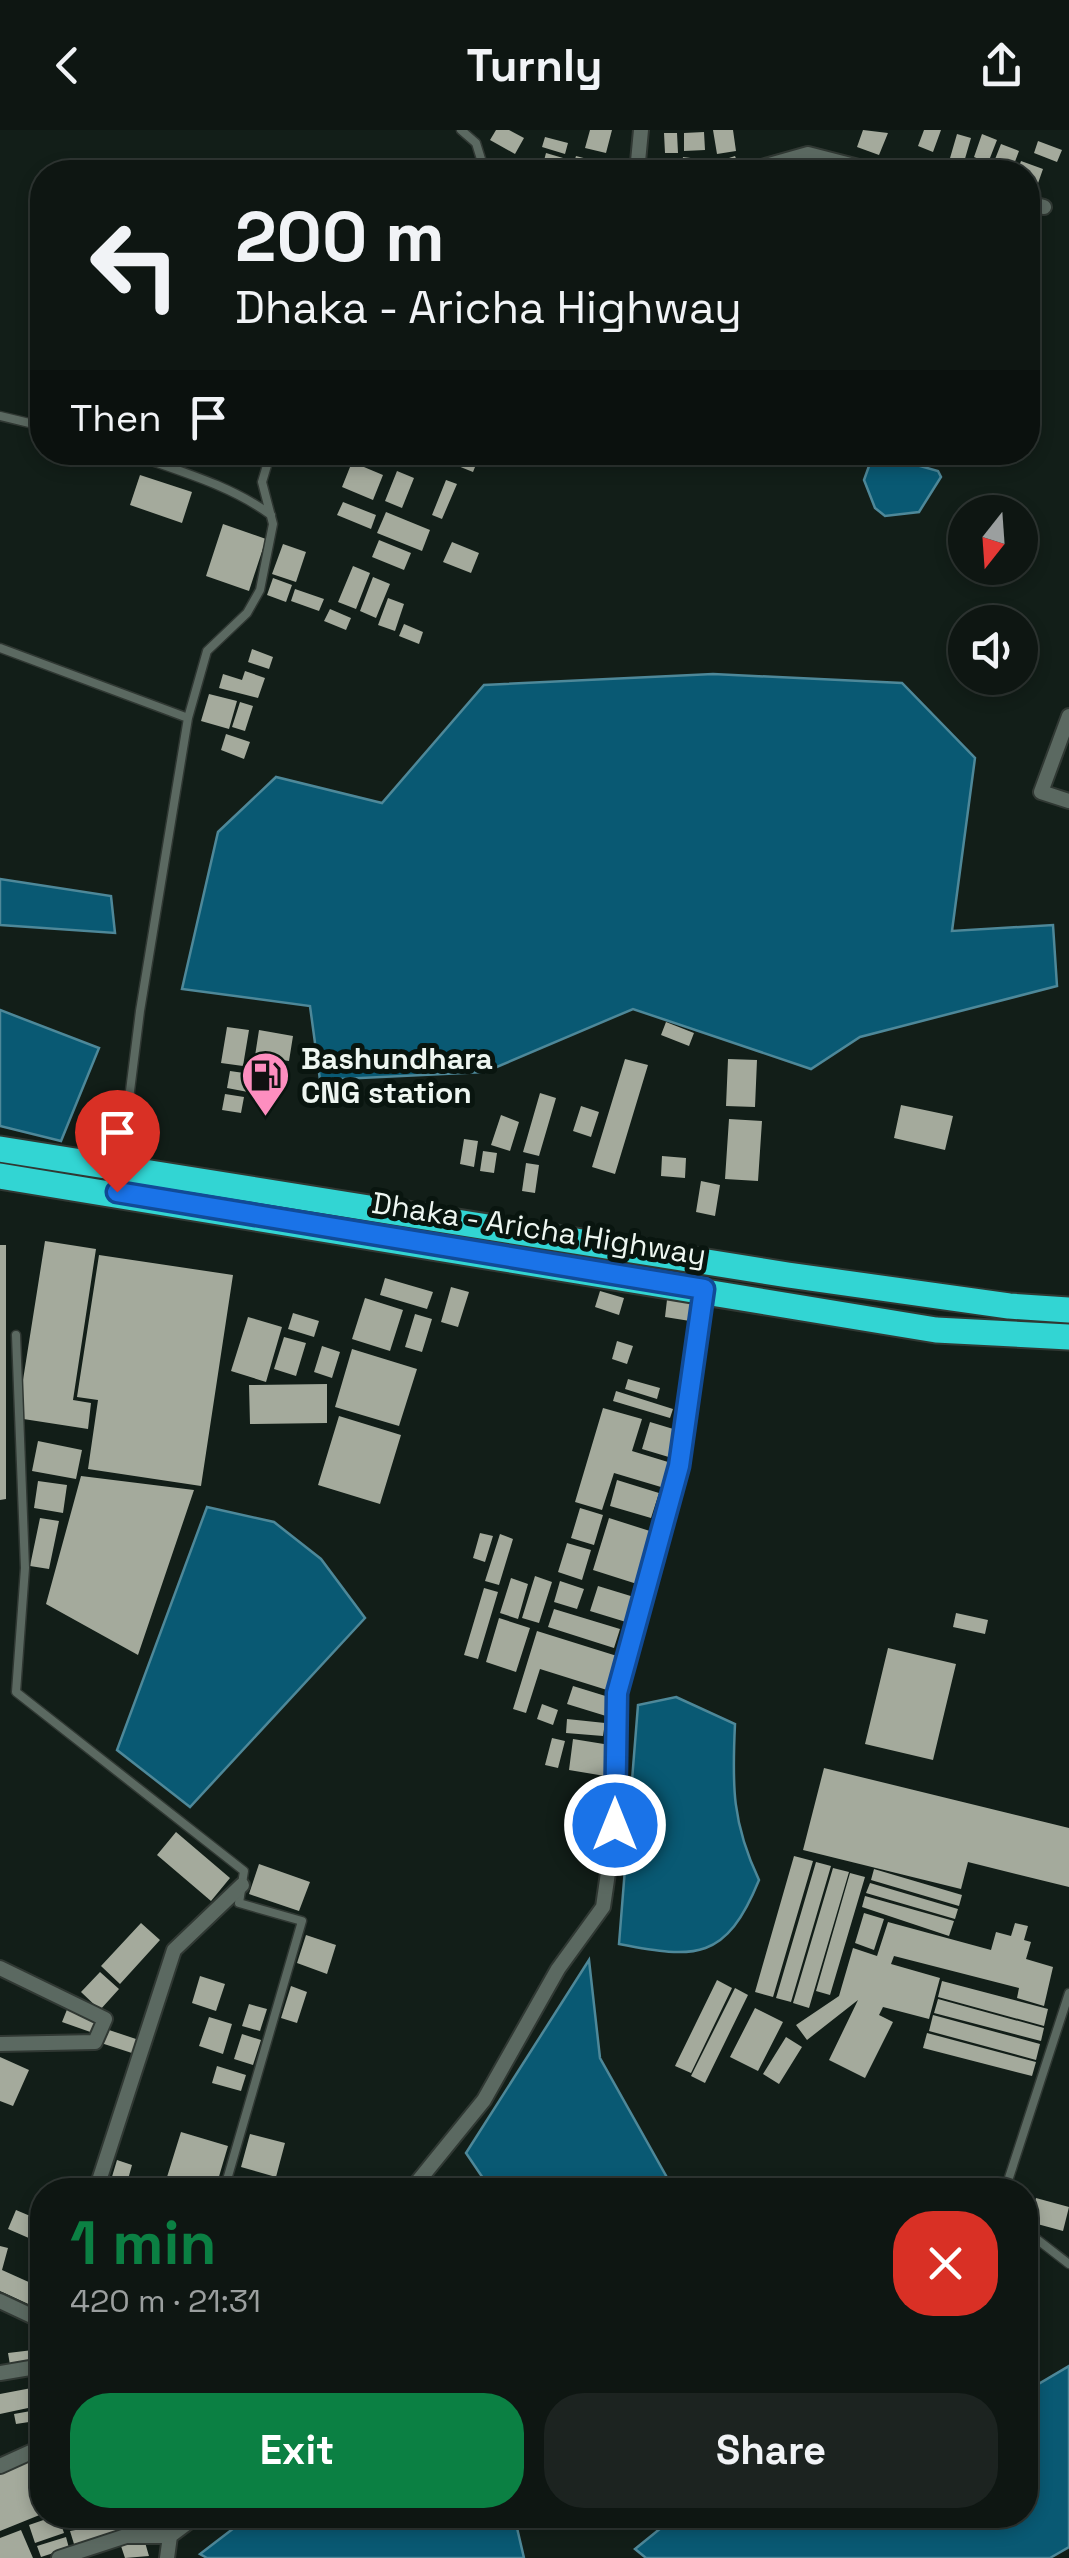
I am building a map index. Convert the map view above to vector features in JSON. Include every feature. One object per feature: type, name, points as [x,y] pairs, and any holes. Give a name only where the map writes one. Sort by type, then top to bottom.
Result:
[{"type":"highway","points":[[0,1149],[788,1276],[1009,1306],[1069,1310]]},
{"type":"highway","name":"Dhaka - Aricha Highway","points":[[0,1176],[936,1330],[1069,1337]]},
{"type":"street","points":[[638,160],[641,130]]},
{"type":"street","points":[[787,160],[808,154],[831,160]]},
{"type":"street","points":[[1040,206],[1044,207]]},
{"type":"street","points":[[1069,716],[1041,792],[1069,801]]},
{"type":"street","points":[[421,2178],[484,2100],[550,1983],[603,1907],[615,1825],[617,1693],[679,1466],[704,1289]]},
{"type":"street","points":[[100,2178],[174,1950],[242,1885]]},
{"type":"street","points":[[0,1968],[105,2019],[96,2042],[0,2044]]},
{"type":"street","points":[[0,2301],[30,2315]]},
{"type":"street","points":[[0,2373],[30,2368]]},
{"type":"street","points":[[0,2466],[30,2452]]},
{"type":"street","points":[[59,2558],[126,2536],[170,2536],[181,2528]]},
{"type":"street","points":[[167,2558],[170,2536]]},
{"type":"lane","points":[[461,130],[476,143],[481,160]]},
{"type":"lane","points":[[0,416],[30,423]]},
{"type":"lane","points":[[162,465],[211,483],[271,515]]},
{"type":"lane","points":[[120,1168],[140,1011],[188,718],[207,650],[247,613],[260,590],[272,534],[262,482],[267,465]]},
{"type":"lane","points":[[0,648],[188,718]]},
{"type":"lane","points":[[16,1335],[25,1568],[16,1692],[244,1870],[239,1903],[302,1921],[227,2178]]},
{"type":"lane","points":[[1009,2178],[1069,1993]]},
{"type":"lane","points":[[1038,2240],[1069,2264]]},
{"type":"lane","points":[[151,2528],[152,2536]]},
{"type":"water","points":[[917,465],[938,471],[941,477],[919,512],[885,516],[875,508],[864,480],[869,466]]},
{"type":"water","points":[[713,674],[902,683],[975,758],[952,931],[1053,925],[1057,986],[860,1037],[811,1069],[633,1009],[485,1072],[320,1080],[310,1006],[182,989],[218,832],[276,777],[382,803],[484,685]]},
{"type":"water","points":[[0,879],[111,896],[115,933],[0,925]]},
{"type":"water","points":[[0,1010],[99,1048],[61,1141],[0,1126]]},
{"type":"water","points":[[207,1507],[274,1522],[321,1559],[365,1618],[190,1807],[117,1750]]},
{"type":"water","points":[[676,1697],[735,1724],[736,1804],[743,1840],[759,1880],[747,1907],[721,1940],[688,1952],[619,1944],[638,1705]]},
{"type":"water","points":[[589,1960],[600,2058],[667,2178],[483,2178],[466,2153]]},
{"type":"water","points":[[1069,2366],[1069,2547],[1050,2558],[646,2558],[635,2549],[661,2528],[1038,2528],[1038,2384]]},
{"type":"water","points":[[234,2528],[517,2528],[524,2558],[207,2558],[200,2554]]},
{"type":"building","points":[[496,130],[509,130],[524,138],[515,154],[490,140]]},
{"type":"building","points":[[590,130],[612,130],[606,153],[585,148]]},
{"type":"building","points":[[713,130],[733,130],[736,151],[717,154]]},
{"type":"building","points":[[863,130],[888,133],[879,155],[857,147]]},
{"type":"building","points":[[924,130],[941,130],[933,152],[918,146]]},
{"type":"building","points":[[704,132],[705,150],[684,151],[684,133]]},
{"type":"building","points":[[664,133],[677,133],[678,153],[665,153]]},
{"type":"building","points":[[957,134],[971,138],[965,160],[949,160]]},
{"type":"building","points":[[982,134],[997,140],[989,160],[974,157]]},
{"type":"building","points":[[545,137],[568,143],[565,154],[542,147]]},
{"type":"building","points":[[1038,141],[1062,150],[1057,162],[1034,153]]},
{"type":"building","points":[[1001,144],[1019,151],[1016,160],[995,160]]},
{"type":"building","points":[[546,153],[570,160],[544,160]]},
{"type":"building","points":[[351,465],[383,475],[373,500],[342,487]]},
{"type":"building","points":[[458,465],[476,465],[473,472]]},
{"type":"building","points":[[397,471],[414,478],[402,508],[385,501]]},
{"type":"building","points":[[140,475],[192,492],[182,523],[130,505]]},
{"type":"building","points":[[446,480],[457,484],[442,519],[432,515]]},
{"type":"building","points":[[343,502],[376,515],[371,529],[337,515]]},
{"type":"building","points":[[386,512],[430,530],[422,551],[377,533]]},
{"type":"building","points":[[223,524],[266,539],[249,591],[206,576]]},
{"type":"building","points":[[379,540],[411,553],[404,570],[372,557]]},
{"type":"building","points":[[452,542],[479,553],[471,573],[443,562]]},
{"type":"building","points":[[283,544],[306,552],[296,582],[272,574]]},
{"type":"building","points":[[353,566],[370,573],[356,609],[338,602]]},
{"type":"building","points":[[373,577],[390,584],[376,618],[360,611]]},
{"type":"building","points":[[273,578],[292,585],[286,602],[267,595]]},
{"type":"building","points":[[295,589],[324,599],[319,611],[291,601]]},
{"type":"building","points":[[388,598],[404,604],[395,631],[378,625]]},
{"type":"building","points":[[330,609],[351,618],[346,630],[324,621]]},
{"type":"building","points":[[404,624],[423,632],[419,644],[399,636]]},
{"type":"building","points":[[252,649],[273,657],[269,669],[248,662]]},
{"type":"building","points":[[245,671],[265,678],[258,698],[219,688],[223,674],[242,680]]},
{"type":"building","points":[[209,694],[237,701],[229,729],[201,721]]},
{"type":"building","points":[[240,702],[253,706],[245,731],[232,727]]},
{"type":"building","points":[[226,734],[250,742],[244,759],[221,750]]},
{"type":"building","points":[[666,1022],[694,1033],[689,1046],[661,1035]]},
{"type":"building","points":[[227,1027],[249,1030],[243,1066],[221,1063]]},
{"type":"building","points":[[259,1030],[293,1036],[289,1061],[255,1056]]},
{"type":"building","points":[[625,1059],[648,1065],[615,1174],[592,1167]]},
{"type":"building","points":[[728,1059],[757,1060],[755,1107],[726,1106]]},
{"type":"building","points":[[230,1071],[251,1074],[248,1092],[227,1088]]},
{"type":"building","points":[[540,1093],[556,1098],[539,1156],[523,1152]]},
{"type":"building","points":[[225,1094],[244,1097],[241,1113],[222,1110]]},
{"type":"building","points":[[901,1105],[953,1116],[945,1150],[894,1138]]},
{"type":"building","points":[[581,1106],[599,1112],[591,1137],[573,1131]]},
{"type":"building","points":[[501,1115],[519,1122],[510,1151],[491,1145]]},
{"type":"building","points":[[729,1119],[762,1121],[758,1181],[725,1179]]},
{"type":"building","points":[[464,1139],[478,1141],[474,1167],[460,1164]]},
{"type":"building","points":[[483,1151],[497,1153],[494,1173],[480,1171]]},
{"type":"building","points":[[662,1156],[686,1158],[685,1178],[661,1176]]},
{"type":"building","points":[[526,1163],[539,1165],[535,1193],[522,1191]]},
{"type":"building","points":[[701,1181],[720,1185],[715,1216],[696,1212]]},
{"type":"building","points":[[45,1241],[96,1249],[73,1400],[91,1403],[88,1429],[17,1418]]},
{"type":"building","points":[[0,1245],[6,1245],[6,1499],[0,1500]]},
{"type":"building","points":[[99,1255],[233,1275],[201,1486],[88,1469],[98,1400],[77,1397]]},
{"type":"building","points":[[385,1278],[433,1292],[427,1309],[380,1295]]},
{"type":"building","points":[[451,1287],[469,1292],[458,1327],[441,1322]]},
{"type":"building","points":[[600,1291],[624,1298],[619,1315],[595,1307]]},
{"type":"building","points":[[668,1291],[693,1296],[690,1321],[665,1317]]},
{"type":"building","points":[[365,1298],[403,1310],[390,1351],[352,1339]]},
{"type":"building","points":[[293,1313],[319,1321],[314,1337],[288,1329]]},
{"type":"building","points":[[415,1314],[432,1319],[422,1352],[405,1347]]},
{"type":"building","points":[[248,1317],[282,1327],[266,1382],[231,1371]]},
{"type":"building","points":[[284,1337],[306,1343],[296,1376],[274,1369]]},
{"type":"building","points":[[617,1341],[633,1346],[627,1364],[612,1359]]},
{"type":"building","points":[[322,1346],[340,1352],[332,1378],[314,1372]]},
{"type":"building","points":[[352,1349],[417,1369],[399,1426],[335,1407]]},
{"type":"building","points":[[628,1379],[660,1388],[657,1399],[625,1389]]},
{"type":"building","points":[[327,1384],[327,1423],[250,1424],[249,1385]]},
{"type":"building","points":[[616,1391],[673,1409],[670,1418],[613,1401]]},
{"type":"building","points":[[603,1408],[642,1419],[632,1451],[668,1462],[661,1487],[614,1473],[602,1510],[575,1502]]},
{"type":"building","points":[[339,1416],[401,1435],[380,1504],[318,1485]]},
{"type":"building","points":[[650,1422],[680,1431],[672,1458],[642,1449]]},
{"type":"building","points":[[38,1441],[82,1450],[76,1479],[32,1471]]},
{"type":"building","points":[[81,1476],[194,1490],[138,1655],[46,1604]]},
{"type":"building","points":[[617,1480],[659,1493],[651,1518],[610,1506]]},
{"type":"building","points":[[38,1481],[67,1485],[63,1513],[34,1508]]},
{"type":"building","points":[[580,1508],[603,1515],[594,1545],[571,1538]]},
{"type":"building","points":[[40,1518],[59,1521],[49,1569],[30,1566]]},
{"type":"building","points":[[609,1518],[653,1532],[637,1584],[593,1570]]},
{"type":"building","points":[[480,1533],[493,1536],[485,1562],[473,1558]]},
{"type":"building","points":[[500,1534],[513,1539],[499,1585],[485,1581]]},
{"type":"building","points":[[567,1543],[591,1550],[582,1580],[558,1572]]},
{"type":"building","points":[[535,1576],[552,1582],[539,1623],[522,1618]]},
{"type":"building","points":[[511,1578],[528,1584],[518,1619],[500,1613]]},
{"type":"building","points":[[560,1581],[584,1589],[577,1609],[554,1602]]},
{"type":"building","points":[[598,1586],[634,1597],[626,1622],[590,1611]]},
{"type":"building","points":[[484,1588],[498,1592],[478,1659],[464,1655]]},
{"type":"building","points":[[554,1609],[620,1629],[614,1648],[548,1627]]},
{"type":"building","points":[[956,1613],[988,1620],[985,1634],[953,1627]]},
{"type":"building","points":[[499,1618],[530,1628],[516,1672],[486,1662]]},
{"type":"building","points":[[537,1631],[617,1656],[607,1690],[540,1669],[526,1713],[513,1709]]},
{"type":"building","points":[[888,1648],[956,1664],[933,1760],[865,1744]]},
{"type":"building","points":[[573,1686],[612,1698],[606,1716],[567,1704]]},
{"type":"building","points":[[542,1704],[558,1710],[553,1725],[537,1719]]},
{"type":"building","points":[[567,1719],[605,1723],[603,1736],[566,1733]]},
{"type":"building","points":[[552,1738],[565,1741],[558,1768],[545,1765]]},
{"type":"building","points":[[573,1739],[610,1745],[605,1776],[569,1770]]},
{"type":"building","points":[[824,1768],[1069,1828],[1069,1887],[968,1862],[961,1889],[803,1850]]},
{"type":"building","points":[[176,1832],[230,1878],[211,1901],[157,1855]]},
{"type":"building","points":[[794,1856],[813,1861],[773,1997],[755,1992]]},
{"type":"building","points":[[816,1862],[831,1866],[791,2002],[776,1998]]},
{"type":"building","points":[[259,1864],[310,1882],[299,1911],[249,1894]]},
{"type":"building","points":[[833,1868],[849,1872],[809,2008],[793,2003]]},
{"type":"building","points":[[874,1869],[962,1895],[959,1906],[871,1880]]},
{"type":"building","points":[[850,1873],[865,1877],[830,1995],[816,1991]]},
{"type":"building","points":[[870,1883],[958,1909],[955,1919],[866,1893]]},
{"type":"building","points":[[865,1896],[954,1921],[949,1936],[862,1907]]},
{"type":"building","points":[[864,1913],[884,1919],[874,1950],[855,1943]]},
{"type":"building","points":[[888,1922],[991,1950],[996,1932],[1011,1936],[1015,1923],[1028,1926],[1024,1940],[1031,1942],[1026,1959],[1053,1967],[1044,2006],[1017,1998],[1019,1988],[894,1956],[891,1964],[940,1978],[929,2019],[883,2007],[879,2015],[893,2022],[865,2078],[829,2060],[858,2000],[807,2040],[796,2025],[839,1996],[853,1948],[877,1956]]},
{"type":"building","points":[[141,1923],[160,1940],[120,1984],[101,1966]]},
{"type":"building","points":[[306,1935],[336,1945],[327,1974],[297,1963]]},
{"type":"building","points":[[100,1972],[119,1989],[100,2010],[81,1992]]},
{"type":"building","points":[[200,1976],[225,1984],[216,2011],[192,2003]]},
{"type":"building","points":[[717,1980],[732,1988],[691,2073],[675,2066]]},
{"type":"building","points":[[942,1981],[1048,2009],[1044,2026],[938,1997]]},
{"type":"building","points":[[291,1986],[307,1992],[297,2023],[281,2018]]},
{"type":"building","points":[[735,1988],[748,1995],[705,2083],[691,2076]]},
{"type":"building","points":[[938,1999],[1044,2028],[1041,2041],[934,2013]]},
{"type":"building","points":[[249,2004],[267,2009],[260,2031],[242,2026]]},
{"type":"building","points":[[68,2007],[101,2019],[96,2034],[62,2022]]},
{"type":"building","points":[[755,2008],[783,2022],[758,2071],[730,2057]]},
{"type":"building","points":[[933,2015],[1040,2044],[1036,2060],[929,2031]]},
{"type":"building","points":[[209,2017],[232,2024],[223,2054],[199,2046]]},
{"type":"building","points":[[106,2029],[139,2040],[135,2054],[101,2043]]},
{"type":"building","points":[[927,2033],[1036,2062],[1032,2076],[923,2048]]},
{"type":"building","points":[[242,2034],[261,2040],[253,2065],[234,2059]]},
{"type":"building","points":[[786,2037],[802,2047],[779,2084],[763,2074]]},
{"type":"building","points":[[0,2057],[29,2070],[13,2106],[0,2101]]},
{"type":"building","points":[[217,2066],[246,2075],[241,2091],[212,2083]]},
{"type":"building","points":[[181,2132],[228,2146],[219,2178],[167,2177]]},
{"type":"building","points":[[250,2134],[285,2143],[276,2177],[241,2167]]},
{"type":"building","points":[[117,2160],[132,2165],[128,2178],[112,2178]]},
{"type":"building","points":[[1038,2199],[1069,2207],[1063,2231],[1038,2224]]},
{"type":"building","points":[[16,2210],[30,2216],[30,2239],[8,2229]]},
{"type":"building","points":[[0,2246],[8,2248],[2,2270],[30,2283],[30,2305],[0,2291]]},
{"type":"building","points":[[30,2350],[30,2362],[10,2365],[8,2353]]},
{"type":"building","points":[[30,2388],[30,2408],[0,2414],[0,2394]]},
{"type":"building","points":[[30,2411],[30,2422],[16,2424],[14,2414]]},
{"type":"building","points":[[30,2456],[30,2519],[0,2531],[0,2468]]},
{"type":"building","points":[[30,2528],[62,2528],[64,2533],[35,2543]]},
{"type":"building","points":[[138,2528],[74,2544],[70,2531]]},
{"type":"building","points":[[21,2530],[33,2558],[0,2558],[0,2538]]},
{"type":"building","points":[[66,2537],[69,2548],[41,2557],[37,2546]]},
{"type":"building","points":[[144,2539],[149,2556],[125,2558],[121,2546]]},
{"type":"place","name":"Bashundhara CNG station","points":[[266,1118]]},
{"type":"route","points":[[117,1192],[704,1289],[679,1466],[617,1693],[615,1825]]}]
